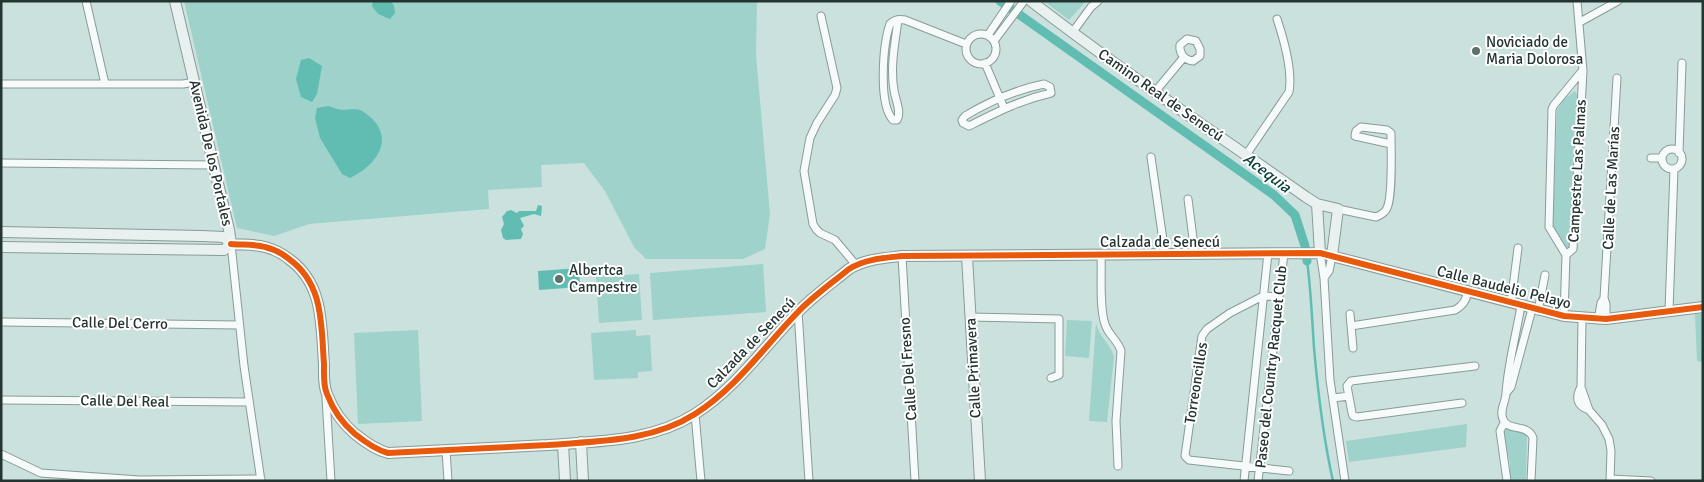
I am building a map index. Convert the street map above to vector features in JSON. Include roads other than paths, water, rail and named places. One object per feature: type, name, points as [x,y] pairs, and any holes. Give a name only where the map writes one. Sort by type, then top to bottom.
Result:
[{"type":"street","points":[[86,1],[105,84]]},
{"type":"street","name":"Avenida De los Portales","points":[[175,1],[229,230],[249,402]]},
{"type":"street","points":[[988,35],[1012,1]]},
{"type":"street","points":[[1072,33],[1091,7],[1098,1]]},
{"type":"street","name":"Campestre Las Palmas","points":[[1564,316],[1566,255],[1573,249],[1583,71],[1577,1]]},
{"type":"street","points":[[1580,22],[1618,1]]},
{"type":"street","points":[[994,41],[1025,3]]},
{"type":"street","name":"Camino Real de Senecú","points":[[1025,3],[1072,33],[1154,93],[1317,204]]},
{"type":"street","points":[[821,16],[837,88],[835,96],[817,123],[810,138],[804,171],[816,229],[835,240],[856,265]]},
{"type":"street","points":[[1246,155],[1289,92],[1290,81],[1284,41],[1277,19]]},
{"type":"street","points":[[898,20],[892,69],[899,114],[899,118],[895,120],[890,117],[884,94],[882,69],[891,22],[898,20],[905,20],[966,44]]},
{"type":"street","points":[[975,34],[984,34],[994,41],[996,45],[995,54],[990,61],[978,64],[970,60],[966,52],[966,44],[971,37],[975,34]]},
{"type":"street","points":[[1154,93],[1184,57]]},
{"type":"street","points":[[985,63],[1004,108]]},
{"type":"street","points":[[1669,311],[1674,169],[1682,159],[1679,153],[1682,63]]},
{"type":"street","points":[[882,69],[892,69]]},
{"type":"street","points":[[1566,255],[1549,227],[1552,109],[1583,71]]},
{"type":"street","name":"Calle de Las Marías","points":[[1602,320],[1600,303],[1604,298],[1617,78]]},
{"type":"street","points":[[1,84],[183,84],[195,82]]},
{"type":"street","points":[[1044,84],[1050,87],[1051,93],[1004,108],[969,126],[963,123],[962,120],[965,116],[1000,97],[1044,84]]},
{"type":"street","points":[[1345,481],[1329,370],[1324,278],[1320,253],[1317,204],[1376,217],[1386,211],[1388,205],[1391,144],[1391,133],[1387,130],[1361,127],[1356,131],[1355,136],[1391,144]]},
{"type":"street","points":[[1662,158],[1670,150],[1679,153]]},
{"type":"street","points":[[1151,157],[1164,254]]},
{"type":"street","points":[[1651,158],[1662,158]]},
{"type":"street","points":[[1662,158],[1666,166],[1674,169]]},
{"type":"street","points":[[1,163],[213,165]]},
{"type":"street","points":[[1188,199],[1195,254]]},
{"type":"street","points":[[1324,278],[1329,271],[1338,209]]},
{"type":"street","points":[[1,232],[224,237],[231,244],[224,250],[1,247]]},
{"type":"street","name":"Calzada de Senecú","points":[[231,244],[265,246],[284,255],[298,266],[317,296],[326,392],[345,425],[378,450],[388,453],[563,444],[639,436],[666,428],[695,414],[718,397],[749,366],[798,311],[856,265],[874,260],[902,256],[1268,253],[1320,253],[1332,256]]},
{"type":"street","points":[[1518,248],[1516,304],[1518,350]]},
{"type":"street","name":"Paseo del Country Racquet Club","points":[[1244,481],[1268,253]]},
{"type":"street","name":"Paseo del Country Racquet Club","points":[[1258,481],[1284,253]]},
{"type":"street","points":[[1101,255],[1102,316],[1106,327],[1117,341],[1120,351],[1116,421],[1118,466]]},
{"type":"street","name":"Calle Del Fresno","points":[[902,256],[916,481]]},
{"type":"street","name":"Calle Primavera","points":[[967,256],[980,481]]},
{"type":"street","name":"Calle Baudelio Pelayo","points":[[1332,256],[1467,295],[1516,304],[1564,316],[1602,320],[1703,307]]},
{"type":"street","points":[[1507,481],[1500,431],[1504,423],[1502,412],[1506,393],[1511,387],[1512,373],[1518,350],[1535,310],[1544,275]]},
{"type":"street","points":[[1351,326],[1455,310],[1462,304],[1467,295]]},
{"type":"street","points":[[1263,296],[1279,297]]},
{"type":"street","name":"Torreoncillos","points":[[1246,466],[1189,460],[1185,456],[1202,336],[1208,328],[1263,296]]},
{"type":"street","points":[[798,311],[809,481]]},
{"type":"street","points":[[1350,314],[1353,348]]},
{"type":"street","points":[[970,317],[1059,319],[1059,375],[1051,378]]},
{"type":"street","points":[[1582,318],[1581,387],[1590,410],[1602,425],[1609,439],[1611,451],[1610,480],[1651,481]]},
{"type":"street","name":"Calle Del Cerro","points":[[1,322],[239,325]]},
{"type":"street","points":[[1462,403],[1357,417],[1353,416],[1352,413],[1347,386],[1351,381],[1475,366]]},
{"type":"street","points":[[326,392],[330,481]]},
{"type":"street","points":[[1333,398],[1349,396]]},
{"type":"street","name":"Calle Del Real","points":[[1,400],[249,402]]},
{"type":"street","points":[[1,454],[41,473],[140,480],[261,480],[249,402]]},
{"type":"street","points":[[695,414],[701,481]]},
{"type":"street","points":[[1504,423],[1532,433],[1531,481]]},
{"type":"street","points":[[581,442],[583,481]]},
{"type":"street","points":[[563,444],[565,481]]},
{"type":"street","points":[[446,450],[448,481]]},
{"type":"street","points":[[1246,466],[1289,471]]},
{"type":"street","points":[[41,473],[44,481]]},
{"type":"waterway","name":"Acequia","points":[[1000,1],[1274,195],[1295,215],[1305,246],[1307,261]]},
{"type":"waterway","name":"Acequia","points":[[1307,261],[1319,398],[1333,481]]},
{"type":"place","name":"Noviciado de Maria Dolorosa","points":[[1476,51]]},
{"type":"place","name":"Albertca Campestre","points":[[559,279]]}]
